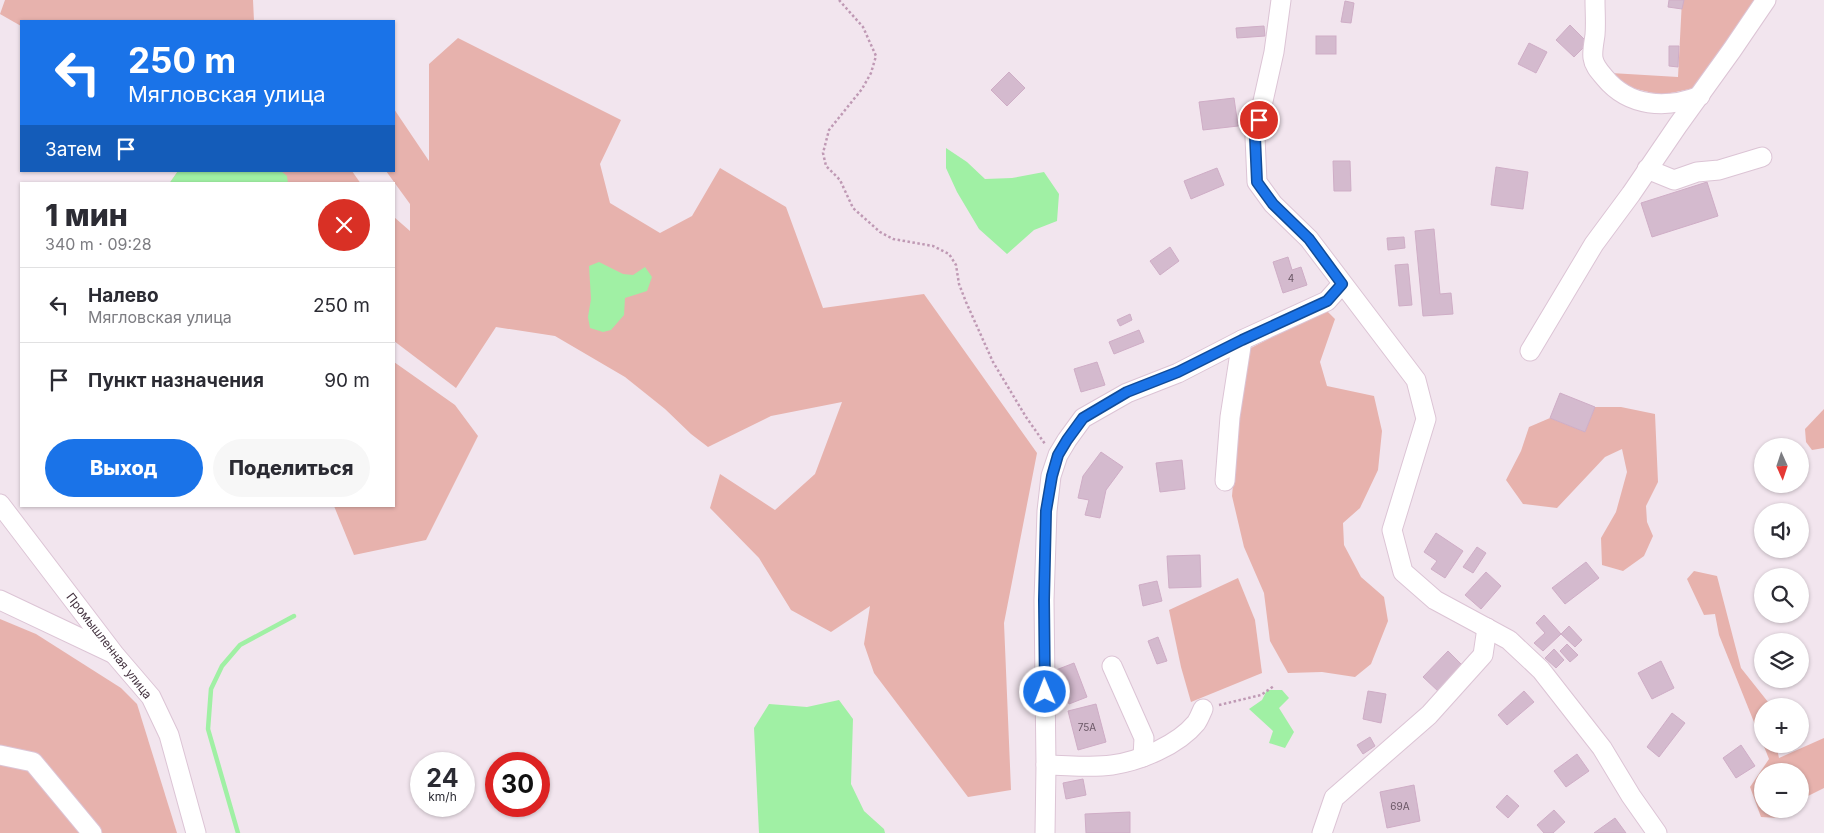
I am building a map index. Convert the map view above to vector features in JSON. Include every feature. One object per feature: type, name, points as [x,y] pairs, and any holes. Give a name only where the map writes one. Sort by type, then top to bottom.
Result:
[{"type":"street","points":[[1282,0],[1274,52],[1255,137],[1257,182],[1273,204],[1309,239],[1416,380],[1426,419],[1392,530],[1403,572],[1435,600],[1508,640],[1541,670],[1602,748],[1631,796],[1658,833]]},
{"type":"street","points":[[1595,0],[1596,16],[1593,58],[1596,66],[1618,91],[1635,101],[1644,103],[1686,101],[1700,96]]},
{"type":"street","points":[[1530,351],[1594,244],[1766,0]]},
{"type":"street","points":[[1647,169],[1674,180],[1697,172],[1719,170],[1762,157]]},
{"type":"street","points":[[1045,827],[1044,600],[1046,511],[1058,455],[1083,418],[1127,392],[1178,372],[1327,301],[1342,284]]},
{"type":"street","points":[[1226,482],[1230,417],[1242,340]]},
{"type":"street","name":"Промышленная улица","points":[[0,504],[115,655],[151,697],[169,735],[196,833]]},
{"type":"street","points":[[0,600],[115,655]]},
{"type":"street","points":[[1322,833],[1334,798],[1429,715],[1483,655],[1487,628]]},
{"type":"street","points":[[1112,666],[1144,738],[1143,757]]},
{"type":"street","points":[[1046,765],[1112,765],[1143,757],[1156,752],[1181,737],[1198,722],[1203,708]]},
{"type":"street","points":[[0,755],[33,762],[92,833]]},
{"type":"path","points":[[839,0],[863,27],[876,56],[871,74],[862,89],[829,130],[823,153],[826,166],[840,180],[853,208],[880,232],[893,239],[933,246],[949,254],[956,265],[959,284],[966,302],[994,362],[1026,417],[1046,446],[1058,455]]},
{"type":"path","points":[[1203,708],[1261,695],[1274,686]]},
{"type":"shaded area","points":[[5,0],[253,0],[254,20],[20,20],[20,25],[0,14]]},
{"type":"shaded area","points":[[1682,0],[1761,0],[1695,88],[1661,95],[1628,87],[1611,73],[1678,77]]},
{"type":"shaded area","points":[[458,38],[621,120],[600,164],[610,203],[660,233],[692,216],[720,168],[786,207],[823,308],[924,294],[1037,453],[1004,623],[1011,790],[968,797],[874,673],[864,644],[870,606],[831,632],[791,610],[759,558],[710,508],[720,474],[775,510],[815,474],[842,402],[771,416],[708,447],[625,377],[555,336],[496,327],[456,388],[395,342],[395,218],[410,231],[410,204],[387,172],[395,172],[395,110],[429,161],[429,64]]},
{"type":"shaded area","points":[[946,148],[967,162],[985,179],[1012,178],[1044,172],[1059,194],[1057,221],[1034,230],[1007,254],[979,229],[957,192],[946,168]]},
{"type":"shaded area","points":[[177,172],[353,172],[360,182],[170,182]]},
{"type":"shaded area","points":[[177,172],[282,172],[287,176],[288,182],[170,182]]},
{"type":"shaded area","points":[[599,262],[623,274],[633,275],[645,267],[652,277],[647,291],[625,298],[624,315],[611,330],[603,332],[590,328],[588,317],[591,299],[589,266]]},
{"type":"shaded area","points":[[1326,310],[1335,319],[1320,362],[1327,386],[1374,396],[1382,431],[1378,470],[1360,508],[1343,523],[1344,545],[1361,577],[1384,597],[1388,621],[1371,664],[1355,677],[1322,672],[1288,673],[1270,641],[1264,593],[1244,547],[1232,496],[1240,403],[1247,350]]},
{"type":"shaded area","points":[[395,363],[455,405],[478,436],[426,540],[354,555],[334,507],[395,507]]},
{"type":"shaded area","points":[[1595,407],[1621,407],[1655,414],[1658,482],[1646,506],[1647,522],[1653,536],[1644,556],[1623,571],[1602,565],[1601,538],[1616,512],[1627,472],[1622,449],[1605,457],[1557,508],[1523,504],[1506,480],[1521,451],[1529,427],[1550,418],[1585,432]]},
{"type":"shaded area","points":[[1824,409],[1824,448],[1812,450],[1809,446],[1809,438],[1806,438],[1805,429]]},
{"type":"shaded area","points":[[1694,571],[1717,576],[1741,668],[1754,684],[1754,688],[1757,688],[1765,698],[1754,698],[1754,722],[1719,635],[1715,614],[1704,615],[1687,579]]},
{"type":"shaded area","points":[[1238,578],[1255,620],[1262,673],[1191,702],[1181,667],[1169,610]]},
{"type":"shaded area","points":[[0,619],[36,634],[121,688],[137,704],[177,833],[0,833]]},
{"type":"shaded area","points":[[1267,690],[1282,690],[1289,698],[1279,708],[1294,732],[1285,748],[1269,743],[1273,731],[1249,709],[1262,700]]},
{"type":"shaded area","points":[[839,700],[853,719],[851,784],[864,811],[884,829],[885,833],[759,833],[754,728],[769,704],[807,707]]},
{"type":"shaded area","points":[[1824,738],[1824,788],[1809,796],[1809,763],[1766,763],[1769,759],[1767,753],[1778,753],[1779,758],[1790,753],[1809,753],[1809,745]]},
{"type":"shaded area","points":[[1754,781],[1754,798],[1750,787]]},
{"type":"building","points":[[1669,0],[1684,0],[1682,9],[1668,7]]},
{"type":"building","points":[[1345,1],[1354,3],[1351,23],[1341,22]]},
{"type":"building","points":[[1570,25],[1588,43],[1574,57],[1556,40]]},
{"type":"building","points":[[1264,26],[1265,36],[1237,38],[1236,28]]},
{"type":"building","points":[[1316,36],[1336,36],[1336,54],[1316,54]]},
{"type":"building","points":[[1529,43],[1547,52],[1536,73],[1518,64]]},
{"type":"building","points":[[1669,46],[1679,46],[1678,67],[1669,66]]},
{"type":"building","points":[[1009,72],[1025,88],[1007,106],[991,90]]},
{"type":"building","points":[[1234,98],[1238,126],[1203,130],[1199,102]]},
{"type":"building","points":[[1333,161],[1350,161],[1351,191],[1334,191]]},
{"type":"building","points":[[1496,167],[1528,172],[1523,209],[1491,205]]},
{"type":"building","points":[[1217,168],[1224,185],[1191,199],[1184,181]]},
{"type":"building","points":[[1707,182],[1718,216],[1652,237],[1641,203]]},
{"type":"building","points":[[1434,229],[1440,294],[1451,293],[1453,314],[1423,316],[1415,231]]},
{"type":"building","points":[[1404,237],[1405,248],[1388,250],[1387,238]]},
{"type":"building","points":[[1170,247],[1179,261],[1160,275],[1150,261]]},
{"type":"building","points":[[1288,257],[1292,270],[1301,267],[1307,285],[1283,293],[1273,262]]},
{"type":"building","points":[[1408,264],[1412,305],[1399,306],[1395,265]]},
{"type":"building","points":[[1130,314],[1132,320],[1120,326],[1117,320]]},
{"type":"building","points":[[1139,330],[1144,342],[1114,354],[1109,342]]},
{"type":"building","points":[[1097,362],[1105,385],[1081,392],[1074,369]]},
{"type":"building","points":[[1560,393],[1595,407],[1585,432],[1550,418]]},
{"type":"building","points":[[1101,452],[1123,467],[1106,490],[1100,518],[1085,515],[1089,500],[1078,498],[1083,476]]},
{"type":"building","points":[[1182,460],[1185,489],[1160,492],[1156,463]]},
{"type":"building","points":[[1436,533],[1463,551],[1445,578],[1431,569],[1437,561],[1424,552]]},
{"type":"building","points":[[1477,547],[1486,553],[1473,573],[1463,567]]},
{"type":"building","points":[[1200,555],[1201,587],[1169,588],[1167,556]]},
{"type":"building","points":[[1586,562],[1599,578],[1565,604],[1552,588]]},
{"type":"building","points":[[1486,572],[1501,586],[1481,609],[1465,595]]},
{"type":"building","points":[[1157,581],[1162,601],[1143,606],[1139,585]]},
{"type":"building","points":[[1544,615],[1561,634],[1543,651],[1534,643],[1545,633],[1536,623]]},
{"type":"building","points":[[1569,626],[1582,640],[1575,647],[1561,634]]},
{"type":"building","points":[[1158,637],[1167,661],[1157,664],[1148,641]]},
{"type":"building","points":[[1567,644],[1578,655],[1570,662],[1560,651]]},
{"type":"building","points":[[1554,649],[1564,660],[1556,668],[1545,658]]},
{"type":"building","points":[[1448,651],[1464,667],[1439,692],[1423,677]]},
{"type":"building","points":[[1661,661],[1674,688],[1652,699],[1638,673]]},
{"type":"building","points":[[1074,663],[1087,697],[1069,704],[1056,670]]},
{"type":"building","points":[[1368,691],[1386,694],[1381,723],[1363,719]]},
{"type":"building","points":[[1524,691],[1534,702],[1507,725],[1498,715]]},
{"type":"building","points":[[1096,704],[1106,742],[1078,750],[1068,711]]},
{"type":"building","points":[[1672,713],[1685,723],[1659,757],[1647,747]]},
{"type":"building","points":[[1370,737],[1375,746],[1363,754],[1357,745]]},
{"type":"building","points":[[1741,745],[1754,767],[1736,778],[1723,758]]},
{"type":"building","points":[[1577,754],[1589,771],[1566,787],[1554,771]]},
{"type":"building","points":[[1083,779],[1086,795],[1066,799],[1063,783]]},
{"type":"building","points":[[1414,785],[1420,821],[1387,828],[1380,792]]},
{"type":"building","points":[[1507,795],[1519,806],[1508,818],[1496,807]]},
{"type":"building","points":[[1554,810],[1565,822],[1553,833],[1544,833],[1537,825]]},
{"type":"building","points":[[1130,812],[1130,833],[1086,833],[1085,814]]},
{"type":"building","points":[[1615,818],[1626,833],[1594,833]]},
{"type":"waterway","points":[[238,833],[208,729],[211,689],[222,666],[240,645],[294,616]]},
{"type":"route","points":[[1045,692],[1044,600],[1046,511],[1058,455],[1083,418],[1127,392],[1178,372],[1327,301],[1342,284],[1309,239],[1273,204],[1257,182],[1255,137],[1259,120]]}]
